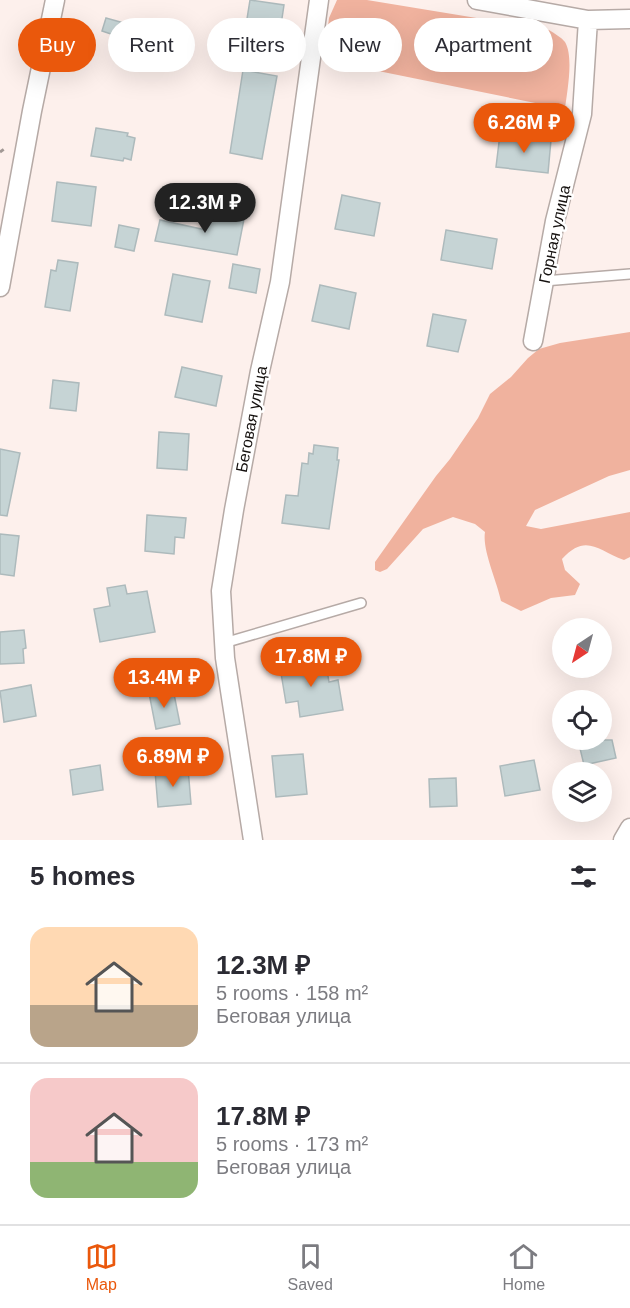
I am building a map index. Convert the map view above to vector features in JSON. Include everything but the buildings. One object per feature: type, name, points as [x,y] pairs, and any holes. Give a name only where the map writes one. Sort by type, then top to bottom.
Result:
[{"type":"street","points":[[0,287],[2,254],[55,0]]},
{"type":"street","name":"Беговая улица","points":[[253,840],[224,643],[221,591],[260,371],[280,282],[319,0]]},
{"type":"street","points":[[477,0],[588,20],[630,19]]},
{"type":"street","name":"Горная улица","points":[[533,341],[555,221],[582,114],[588,20]]},
{"type":"street","points":[[623,840],[630,828]]},
{"type":"lane","points":[[544,281],[630,274]]},
{"type":"lane","points":[[224,643],[361,603]]},
{"type":"shaded area","points":[[337,0],[367,0],[476,18],[414,18],[414,72],[553,72],[553,33],[565,42],[568,48],[569,75],[565,109],[383,72],[402,72],[402,18],[329,18]]},
{"type":"shaded area","points":[[630,332],[630,470],[609,476],[535,510],[526,526],[541,529],[630,512],[630,557],[624,560],[592,546],[578,547],[562,559],[565,570],[580,584],[575,595],[551,598],[521,611],[501,601],[488,556],[485,532],[475,524],[453,517],[423,529],[387,569],[380,572],[375,570],[375,562],[450,459],[478,418],[490,394],[511,377],[528,358],[539,349],[560,343]]}]
